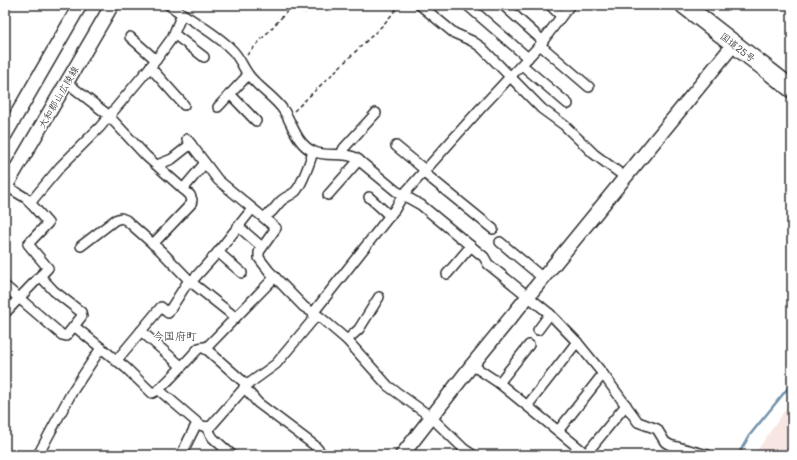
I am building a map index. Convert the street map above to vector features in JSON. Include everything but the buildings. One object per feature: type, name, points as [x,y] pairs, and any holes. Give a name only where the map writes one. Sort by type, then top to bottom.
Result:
[{"type":"highway","name":"国道25号","points":[[684,5],[792,89]]},
{"type":"street","points":[[5,135],[80,5]]},
{"type":"street","name":"大和郡山広陵線","points":[[7,182],[112,5]]},
{"type":"street","points":[[169,5],[216,36],[232,49],[248,75],[280,105],[296,135],[313,152],[350,155],[359,160],[403,195],[421,205],[484,257],[488,264],[550,314],[577,342],[603,374],[638,422],[657,429],[665,442],[670,446],[708,455]]},
{"type":"street","points":[[30,203],[60,167],[81,148],[109,117],[156,60],[174,34],[180,13],[186,5]]},
{"type":"street","points":[[420,5],[454,33],[472,41],[481,48],[542,109],[564,125],[594,154],[625,177]]},
{"type":"street","points":[[467,5],[568,104]]},
{"type":"street","points":[[503,5],[541,43],[589,87]]},
{"type":"street","points":[[550,5],[561,16]]},
{"type":"street","points":[[206,427],[211,426],[246,386],[276,364],[390,216],[403,195],[541,43],[570,5]]},
{"type":"street","points":[[174,34],[204,57]]},
{"type":"street","points":[[130,37],[156,60]]},
{"type":"street","points":[[402,455],[472,365],[734,44]]},
{"type":"street","points":[[150,67],[184,105]]},
{"type":"street","points":[[218,107],[248,75]]},
{"type":"street","points":[[66,82],[109,117],[157,165],[184,189],[192,200],[191,204],[154,244]]},
{"type":"street","points":[[230,94],[256,121]]},
{"type":"street","points":[[341,154],[344,148],[376,112]]},
{"type":"street","points":[[157,165],[172,160],[189,141],[229,191],[276,228],[259,252],[259,258],[275,277],[294,298],[347,340],[388,386],[431,417],[464,449],[473,455]]},
{"type":"street","points":[[402,147],[424,171],[493,229]]},
{"type":"street","points":[[263,218],[268,216],[282,201],[298,188],[311,163],[313,152]]},
{"type":"street","points":[[328,195],[359,160]]},
{"type":"street","points":[[184,189],[206,164]]},
{"type":"street","points":[[5,313],[48,268],[28,244],[48,222],[26,198],[7,182]]},
{"type":"street","points":[[369,197],[390,216]]},
{"type":"street","points":[[116,360],[161,307],[168,313],[190,281],[218,252],[252,209]]},
{"type":"street","points":[[81,246],[115,220],[121,218],[132,224],[190,281],[235,318]]},
{"type":"street","points":[[239,227],[262,247]]},
{"type":"street","points":[[500,242],[543,278]]},
{"type":"street","points":[[447,274],[471,246]]},
{"type":"street","points":[[218,252],[242,273]]},
{"type":"street","points":[[5,286],[62,335],[66,336],[82,316],[81,312],[54,291],[40,276]]},
{"type":"street","points":[[205,349],[275,277]]},
{"type":"street","points":[[347,340],[359,329],[378,303]]},
{"type":"street","points":[[538,330],[550,314]]},
{"type":"street","points":[[74,326],[116,360],[152,393],[159,390],[199,348],[205,349],[246,386],[258,403],[314,445],[324,455]]},
{"type":"street","points":[[141,331],[181,366]]},
{"type":"street","points":[[527,406],[577,342]]},
{"type":"street","points":[[499,383],[529,346]]},
{"type":"street","points":[[38,455],[72,392],[101,348]]},
{"type":"street","points":[[472,365],[499,383],[586,454],[626,405]]},
{"type":"street","points":[[558,431],[603,374]]},
{"type":"street","points":[[159,390],[197,423],[206,427],[213,438],[232,455]]},
{"type":"street","points":[[181,455],[197,423]]},
{"type":"path","points":[[240,60],[260,42],[294,5],[305,14]]},
{"type":"path","points":[[288,118],[383,25],[400,5]]},
{"type":"shaded area","points":[[792,400],[792,455],[754,455]]},
{"type":"waterway","points":[[738,455],[749,436],[792,383]]},
{"type":"district","name":"今国府町","points":[[175,336]]}]
